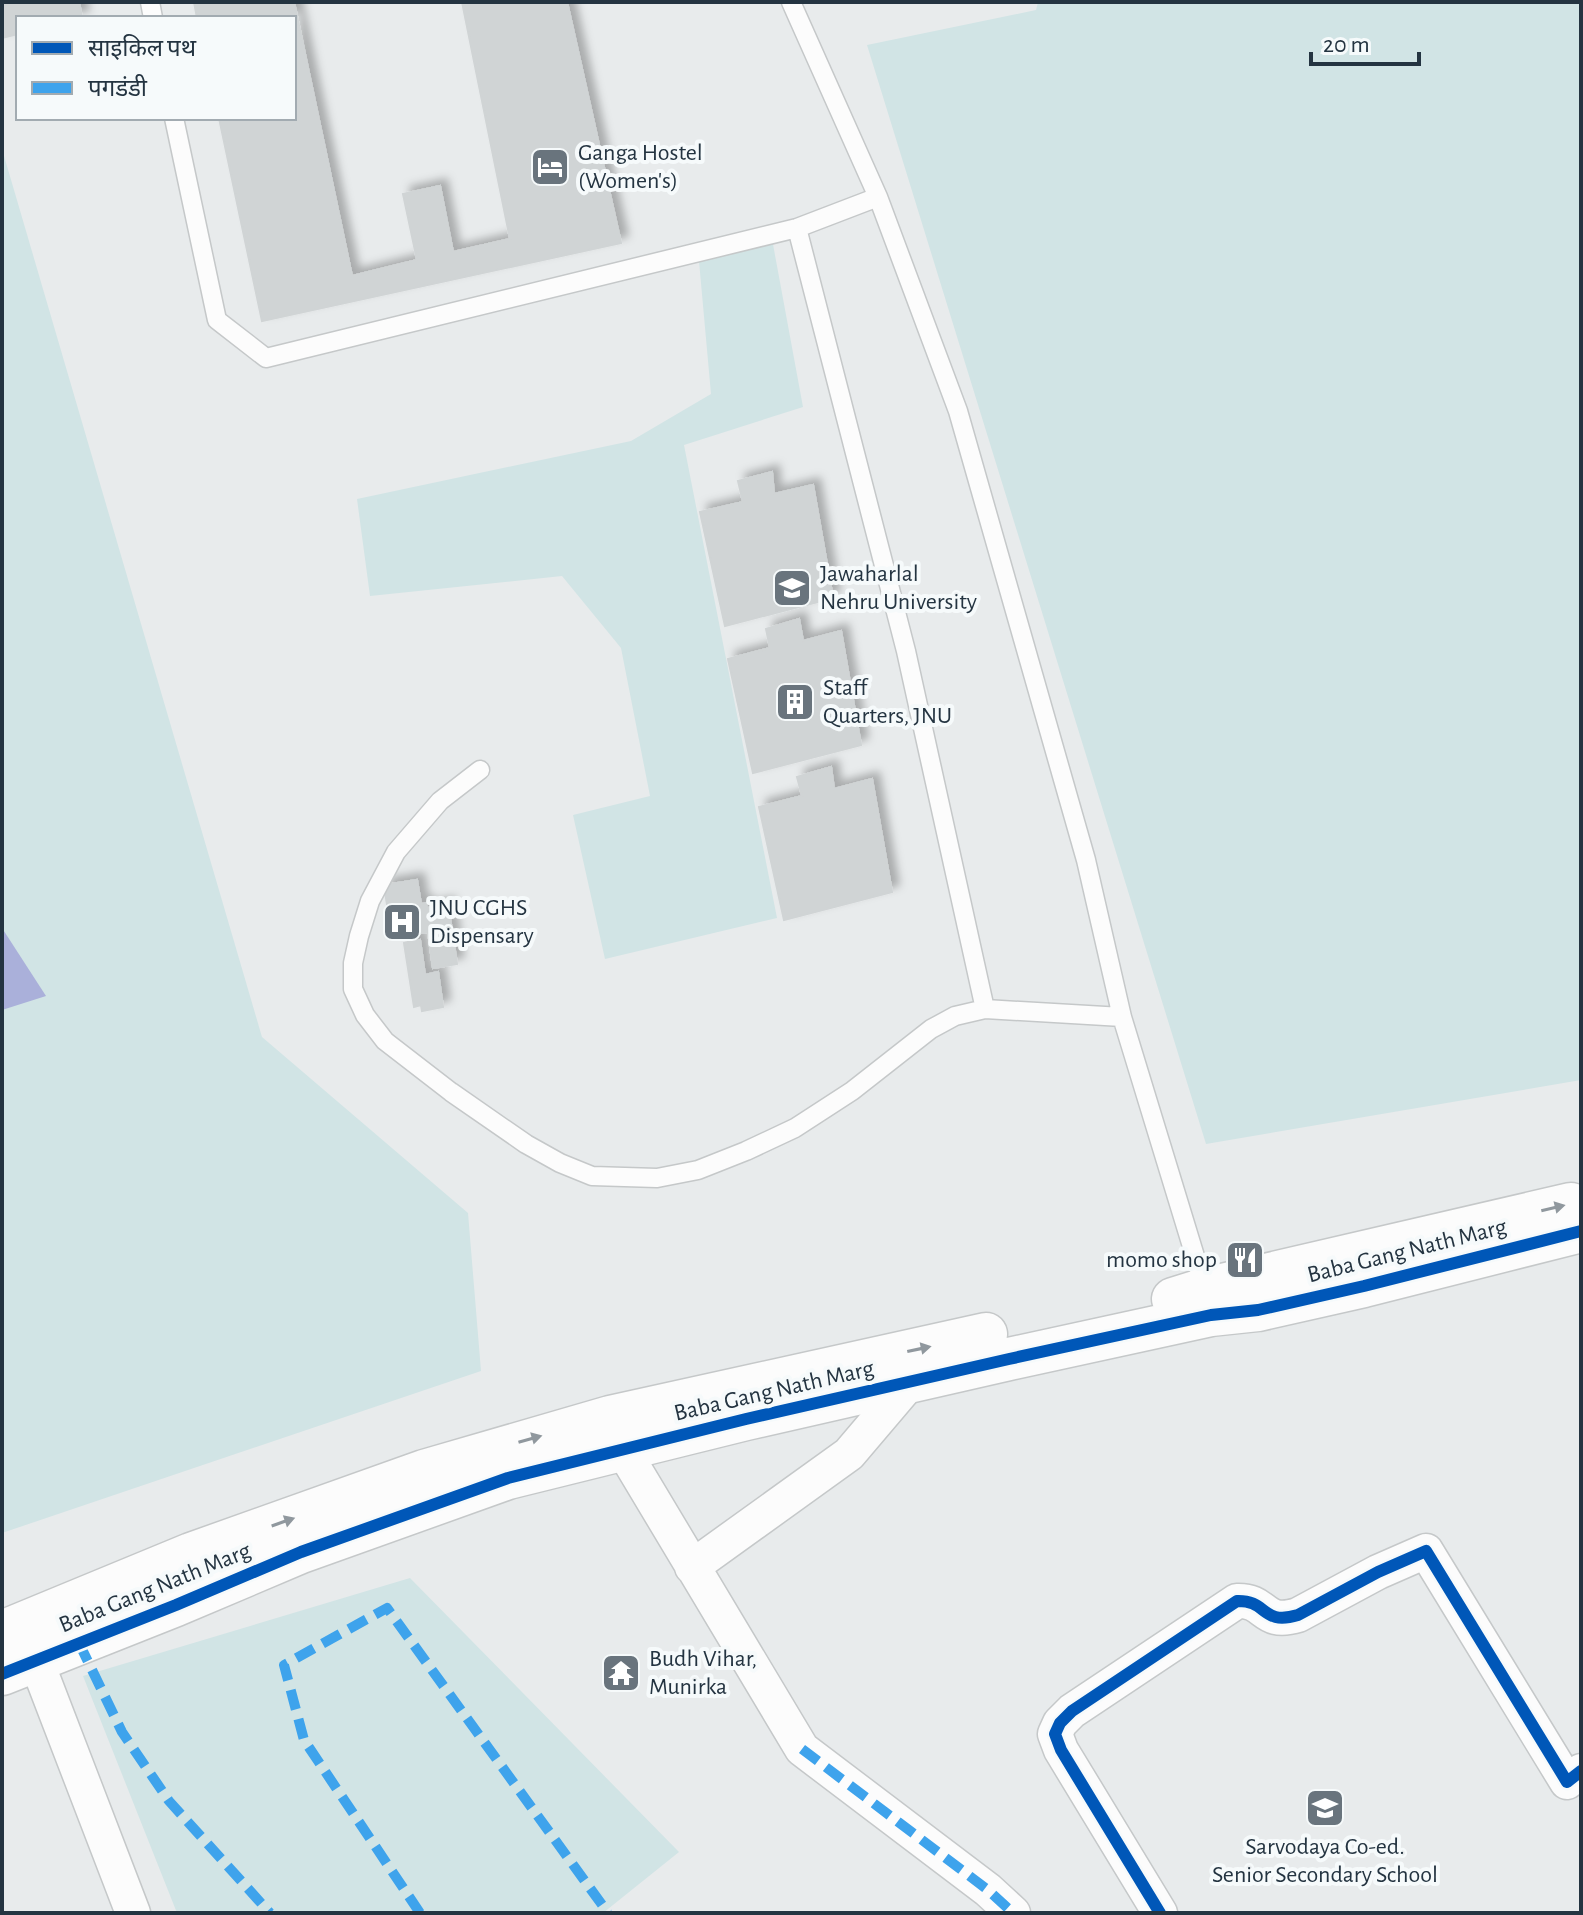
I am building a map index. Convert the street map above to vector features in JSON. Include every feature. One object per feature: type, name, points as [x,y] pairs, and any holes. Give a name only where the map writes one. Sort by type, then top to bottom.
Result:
[{"type":"street","name":"Baba Gang Nath Marg","points":[[15,1647],[176,1605],[301,1552],[508,1478],[911,1381],[1581,1201]]},
{"type":"street","name":"Baba Gang Nath Marg","points":[[15,1647],[191,1554],[424,1471],[610,1417],[989,1334],[1156,1305],[1208,1302],[1273,1307],[1581,1231]]},
{"type":"street","points":[[692,1567],[849,1454],[911,1381]]},
{"type":"street","points":[[623,1450],[802,1749],[988,1890],[1013,1913]]},
{"type":"street","points":[[1160,1913],[1061,1750],[1055,1734],[1060,1723],[1072,1711],[1237,1601],[1247,1601],[1269,1615],[1285,1619],[1426,1551],[1567,1782],[1581,1771]]},
{"type":"street","points":[[15,1647],[133,1913]]},
{"type":"lane","points":[[791,2],[878,197],[958,411],[1086,860],[1122,1017],[1208,1302]]},
{"type":"lane","points":[[174,120],[217,320],[266,358],[797,228],[878,197]]},
{"type":"lane","points":[[797,228],[906,651],[985,1009]]},
{"type":"lane","points":[[480,770],[440,801],[396,852],[370,901],[353,963],[353,989],[365,1015],[385,1041],[526,1144],[592,1176],[657,1178],[698,1170],[746,1151],[795,1128],[852,1091],[931,1029],[955,1016],[985,1009],[1122,1017]]},
{"type":"shaded area","points":[[1038,2],[1581,2],[1581,1080],[1206,1144],[867,45],[1036,10]]},
{"type":"shaded area","points":[[2,149],[262,1037],[468,1213],[481,1371],[2,1533]]},
{"type":"shaded area","points":[[770,228],[803,407],[684,445],[777,918],[605,959],[573,815],[650,796],[621,648],[562,576],[370,596],[357,499],[631,441],[711,394],[698,250]]},
{"type":"shaded area","points":[[410,1578],[679,1852],[603,1913],[177,1913],[83,1676]]},
{"type":"water","points":[[2,928],[46,996],[2,1010]]},
{"type":"building","points":[[2,2],[79,2],[82,16],[16,16],[16,34],[2,38]]},
{"type":"building","name":"Ganga Hostel (Women's)","points":[[194,2],[294,2],[352,276],[417,260],[403,194],[440,186],[453,252],[510,239],[462,2],[567,2],[621,243],[262,321],[219,120],[296,120],[296,16],[197,16]]},
{"type":"building","name":"Staff Quarters, JNU","points":[[772,472],[774,494],[813,485],[833,598],[725,626],[700,512],[743,502],[738,481]]},
{"type":"building","name":"Staff Quarters, JNU","points":[[799,619],[803,641],[841,631],[861,745],[753,773],[728,659],[770,648],[766,629]]},
{"type":"building","name":"Staff Quarters, JNU","points":[[831,767],[834,789],[872,779],[892,892],[784,920],[759,807],[802,796],[797,777]]},
{"type":"building","points":[[417,880],[421,904],[426,903],[427,908],[448,904],[457,964],[433,968],[428,932],[415,934],[416,941],[420,940],[425,975],[438,972],[443,1007],[422,1011],[421,1005],[414,1007],[404,943],[408,942],[406,935],[392,937],[384,885]]},
{"type":"marked path","points":[[420,1913],[304,1740],[284,1665],[387,1608],[608,1913]]},
{"type":"marked path","points":[[79,1643],[122,1732],[169,1801],[270,1913]]},
{"type":"marked path","points":[[802,1749],[988,1890],[1013,1913]]},
{"type":"cycle path","points":[[2,1674],[301,1552],[508,1478],[746,1419],[1009,1359],[1211,1315],[1258,1310],[1364,1286],[1581,1231]]},
{"type":"cycle path","points":[[1160,1913],[1061,1750],[1055,1734],[1060,1723],[1072,1711],[1237,1601],[1254,1604],[1277,1617],[1298,1615],[1378,1572],[1426,1551],[1567,1782],[1581,1771]]},
{"type":"place","name":"Ganga Hostel (Women's)","points":[[550,167]]},
{"type":"place","name":"Jawaharlal Nehru University","points":[[792,588]]},
{"type":"place","name":"Staff Quarters, JNU","points":[[795,702]]},
{"type":"place","name":"JNU CGHS Dispensary","points":[[402,922]]},
{"type":"place","name":"momo shop","points":[[1245,1260]]},
{"type":"place","name":"Budh Vihar, Munirka","points":[[621,1673]]},
{"type":"place","name":"Sarvodaya Co-ed. Senior Secondary School","points":[[1325,1808]]}]
